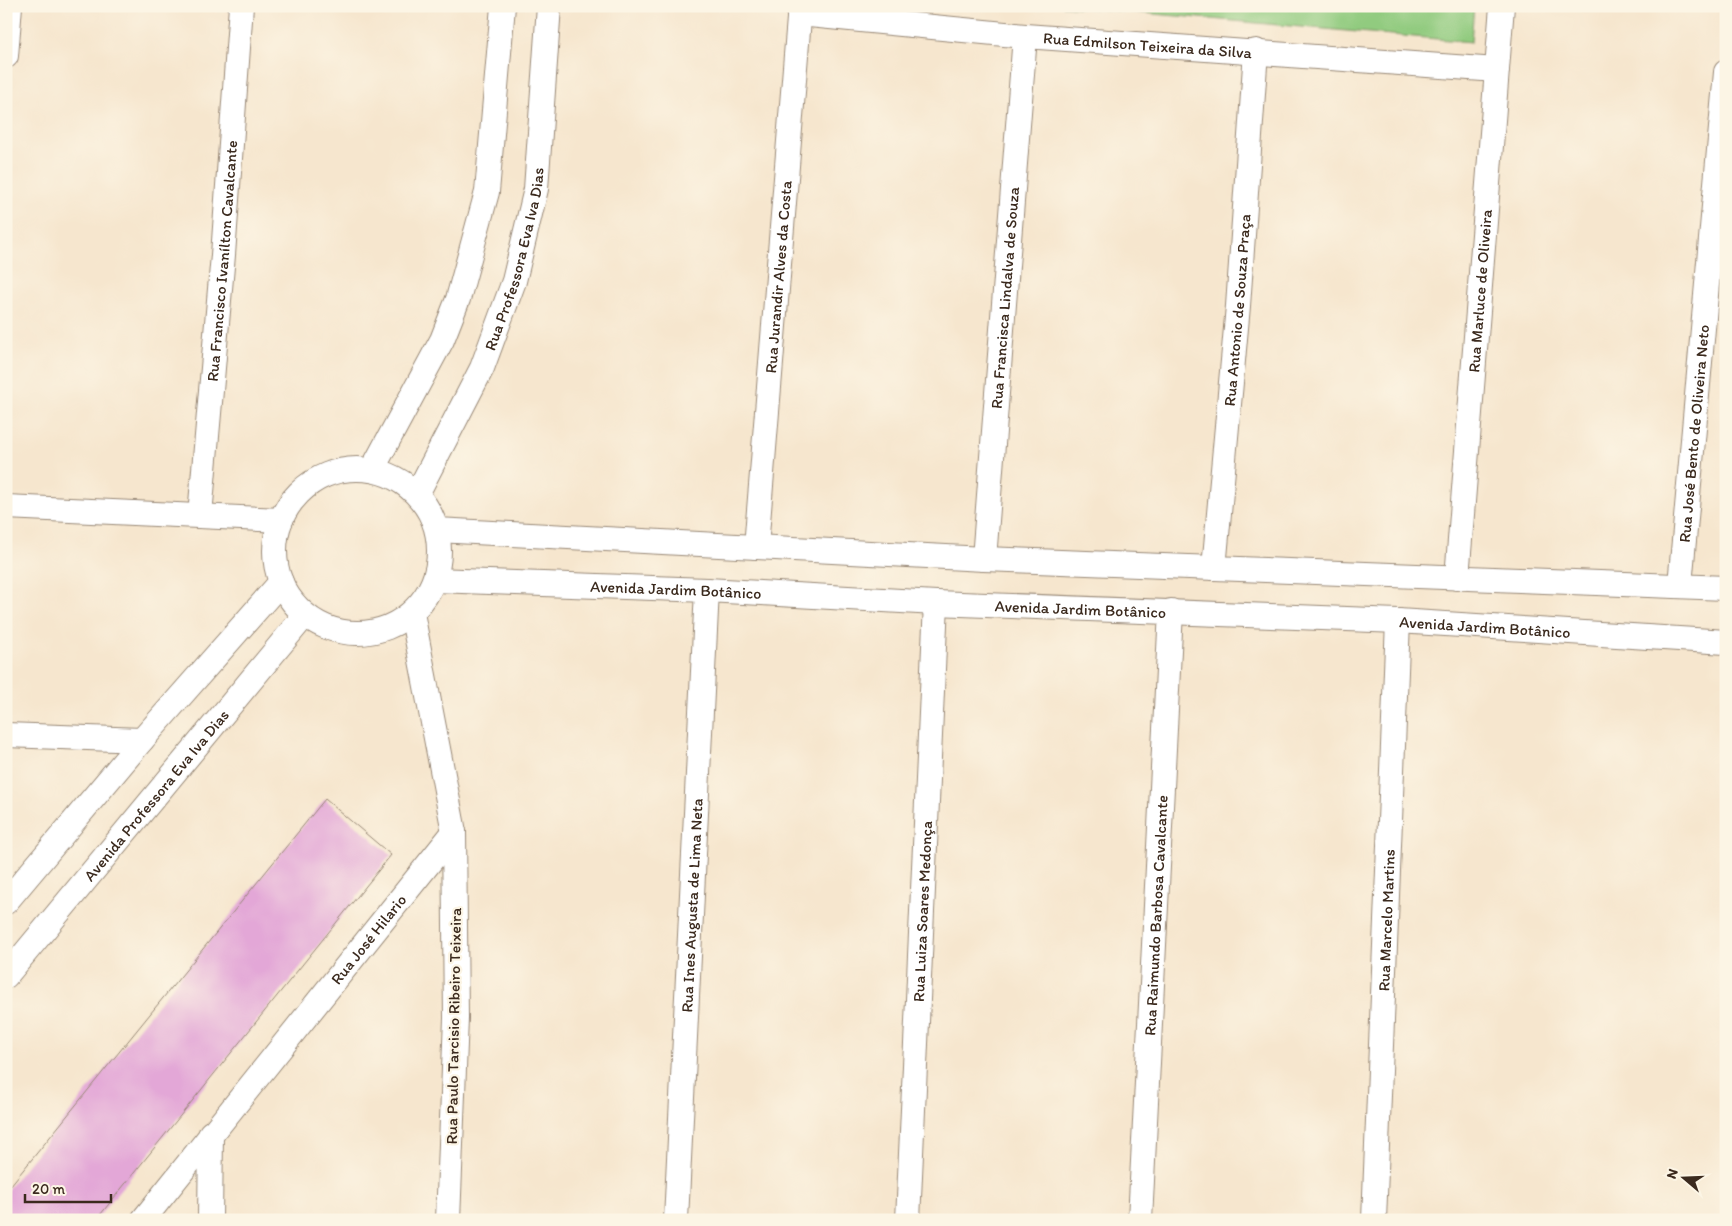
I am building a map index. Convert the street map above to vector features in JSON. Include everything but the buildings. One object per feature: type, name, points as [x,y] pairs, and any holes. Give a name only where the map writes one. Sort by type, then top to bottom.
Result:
[{"type":"street","points":[[6,56],[10,6]]},
{"type":"street","name":"Rua Francisco Ivanílton Cavalcante","points":[[200,515],[224,255],[241,6]]},
{"type":"street","points":[[372,470],[442,340],[460,291],[486,192],[503,6]]},
{"type":"street","name":"Rua Professora Eva Iva Dias","points":[[417,494],[482,368],[514,281],[536,189],[549,6]]},
{"type":"street","name":"Rua Marluce de Oliveira","points":[[1457,578],[1502,6]]},
{"type":"street","name":"Rua Edmilson Teixeira da Silva","points":[[799,10],[1025,36],[1256,51],[1497,70]]},
{"type":"street","name":"Rua Jurandir Alves da Costa","points":[[756,547],[799,10]]},
{"type":"street","name":"Rua Francisca Lindalva de Souza","points":[[984,559],[1025,36]]},
{"type":"street","name":"Rua Antonio de Souza Praça","points":[[1214,568],[1238,306],[1256,51]]},
{"type":"street","name":"Rua José Bento de Oliveira Neto","points":[[1680,585],[1726,72]]},
{"type":"street","points":[[349,469],[372,470],[396,478],[417,494],[430,511],[437,530],[440,556],[435,580],[426,598],[412,613],[393,626],[371,633],[355,633],[325,628],[305,615],[291,600],[281,582],[275,551],[281,520],[292,501],[308,485],[328,474],[349,469]]},
{"type":"street","points":[[6,506],[281,520]]},
{"type":"street","points":[[437,530],[984,559],[1726,588]]},
{"type":"street","name":"Avenida Jardim Botânico","points":[[435,580],[708,590],[936,603],[1171,611],[1398,622],[1726,642]]},
{"type":"street","points":[[6,902],[142,740],[281,582]]},
{"type":"street","name":"Rua Ines Augusta de Lima Neta","points":[[676,1220],[708,590]]},
{"type":"street","name":"Rua Luiza Soares Medonça","points":[[908,1220],[936,603]]},
{"type":"street","name":"Rua Raimundo Barbosa Cavalcante","points":[[1140,1220],[1171,611]]},
{"type":"street","points":[[412,613],[454,832]]},
{"type":"street","name":"Avenida Professora Eva Iva Dias","points":[[6,976],[305,615]]},
{"type":"street","name":"Rua Marcelo Martins","points":[[1374,1220],[1398,622]]},
{"type":"street","points":[[6,735],[142,740]]},
{"type":"street","name":"Rua José Hilario","points":[[143,1220],[454,832]]},
{"type":"street","name":"Rua Paulo Tarcisio Ribeiro Teixeira","points":[[448,1220],[456,1018],[454,832]]},
{"type":"street","points":[[210,1220],[211,1133]]},
{"type":"green space","points":[[1063,6],[1474,6],[1471,42]]}]
